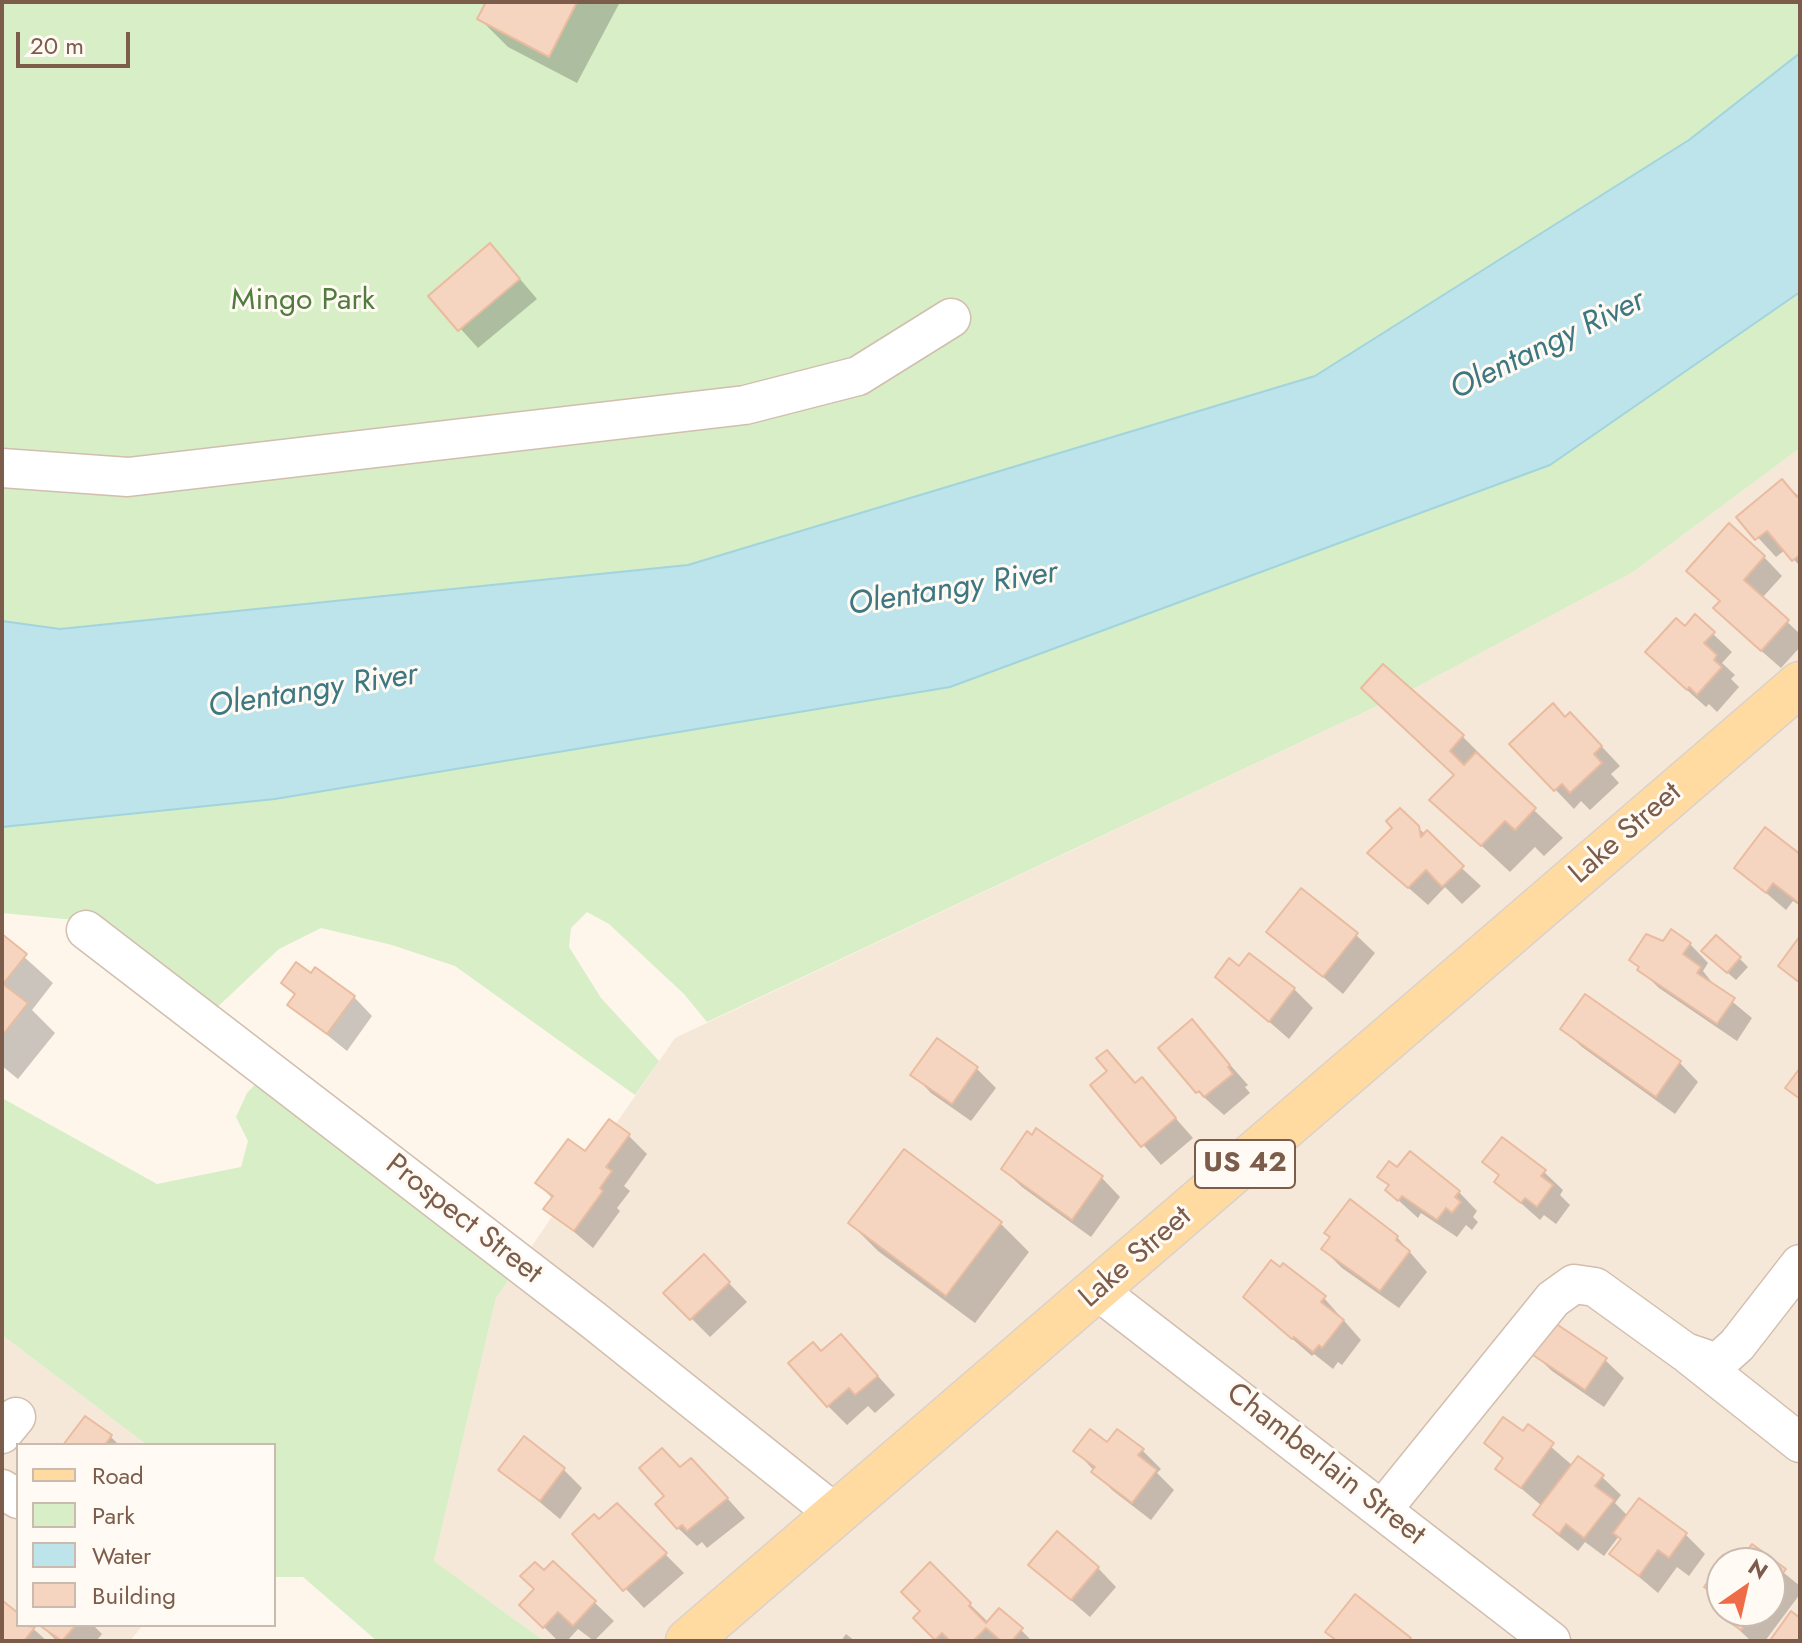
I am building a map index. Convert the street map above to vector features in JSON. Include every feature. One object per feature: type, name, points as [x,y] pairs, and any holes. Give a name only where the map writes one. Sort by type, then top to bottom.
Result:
[{"type":"main road","name":"Lake Street","points":[[688,1641],[1800,684]]},
{"type":"street","points":[[2,468],[128,477],[745,405],[858,376],[951,318]]},
{"type":"street","name":"Prospect Street","points":[[86,930],[592,1319],[837,1515]]},
{"type":"street","points":[[1685,1352],[1717,1363],[1737,1345],[1800,1264]]},
{"type":"street","points":[[1382,1510],[1553,1299],[1574,1284],[1595,1287],[1685,1352],[1800,1443]]},
{"type":"street","name":"Chamberlain Street","points":[[1098,1291],[1551,1641]]},
{"type":"shaded area","points":[[1800,448],[1800,1641],[544,1641],[434,1561],[496,1298],[675,1038],[1409,691],[1633,572]]},
{"type":"shaded area","points":[[2,1335],[144,1443],[16,1443],[16,1627],[141,1627],[130,1641],[2,1641]]},
{"type":"green space","name":"Mingo Park","points":[[2,2],[1800,2],[1800,53],[1689,140],[1315,376],[688,565],[60,629],[2,621]]},
{"type":"green space","points":[[1800,292],[1800,448],[1633,572],[1409,691],[707,1022],[684,994],[609,924],[587,912],[571,928],[569,947],[601,998],[659,1061],[635,1095],[455,966],[392,945],[321,928],[279,949],[209,1015],[85,921],[2,913],[2,827],[275,799],[950,687],[1550,465]]},
{"type":"green space","points":[[261,1078],[514,1272],[496,1298],[434,1561],[544,1641],[377,1641],[303,1577],[276,1577],[276,1443],[144,1443],[2,1335],[2,1098],[157,1184],[241,1167],[248,1141],[236,1117],[247,1093]]},
{"type":"water","name":"Olentangy River","points":[[1800,53],[1800,292],[1550,465],[950,687],[275,799],[2,827],[2,621],[60,629],[688,565],[1315,376],[1689,140]]},
{"type":"building","points":[[486,2],[577,2],[549,57],[477,19]]},
{"type":"building","points":[[490,243],[520,279],[458,331],[428,296]]},
{"type":"building","points":[[1782,479],[1797,497],[1800,494],[1800,555],[1792,561],[1767,531],[1755,540],[1736,517]]},
{"type":"building","points":[[1729,523],[1765,556],[1744,580],[1789,620],[1761,651],[1713,608],[1720,601],[1686,571]]},
{"type":"building","points":[[1695,614],[1715,632],[1704,643],[1717,655],[1714,660],[1722,667],[1697,695],[1689,687],[1687,690],[1645,652],[1676,618],[1685,626]]},
{"type":"building","points":[[1383,664],[1464,735],[1450,751],[1464,765],[1476,752],[1536,808],[1515,830],[1505,821],[1481,846],[1429,800],[1454,775],[1361,688]]},
{"type":"building","points":[[1553,703],[1565,717],[1570,712],[1602,746],[1594,754],[1602,763],[1570,793],[1562,784],[1554,791],[1509,744]]},
{"type":"building","points":[[1400,808],[1419,826],[1421,837],[1427,830],[1464,866],[1442,887],[1426,870],[1408,888],[1367,853],[1392,828],[1386,821]]},
{"type":"building","points":[[1765,827],[1800,854],[1800,904],[1773,883],[1766,893],[1734,868]]},
{"type":"building","points":[[1301,888],[1358,933],[1323,977],[1266,932]]},
{"type":"building","points":[[1671,929],[1691,943],[1683,954],[1701,967],[1697,973],[1735,998],[1717,1024],[1637,970],[1639,967],[1629,960],[1646,934],[1663,941]]},
{"type":"building","points":[[2,934],[27,954],[3,984],[28,1003],[2,1036]]},
{"type":"building","points":[[1716,935],[1741,957],[1727,973],[1701,951]]},
{"type":"building","points":[[1800,936],[1800,983],[1778,966]]},
{"type":"building","points":[[1249,953],[1295,988],[1269,1022],[1215,977],[1229,958],[1239,966]]},
{"type":"building","points":[[296,962],[311,973],[315,967],[355,996],[327,1034],[287,1005],[295,994],[281,983]]},
{"type":"building","points":[[1585,994],[1681,1061],[1656,1097],[1560,1029]]},
{"type":"building","points":[[1192,1019],[1230,1065],[1228,1067],[1233,1074],[1204,1097],[1199,1091],[1196,1093],[1158,1048]]},
{"type":"building","points":[[937,1038],[978,1067],[952,1104],[910,1075]]},
{"type":"building","points":[[1107,1050],[1135,1083],[1142,1077],[1176,1118],[1141,1147],[1090,1085],[1107,1071],[1096,1058]]},
{"type":"building","points":[[1800,1068],[1800,1099],[1785,1088]]},
{"type":"building","points":[[609,1119],[630,1134],[606,1167],[612,1171],[600,1188],[603,1191],[574,1231],[543,1209],[553,1196],[535,1183],[568,1139],[585,1151]]},
{"type":"building","points":[[1036,1128],[1103,1176],[1072,1220],[1001,1169],[1027,1131],[1032,1135]]},
{"type":"building","points":[[1502,1137],[1546,1170],[1541,1176],[1553,1185],[1537,1207],[1525,1198],[1521,1203],[1494,1182],[1499,1175],[1482,1162]]},
{"type":"building","points":[[904,1149],[1002,1222],[946,1296],[848,1223]]},
{"type":"building","points":[[1410,1151],[1460,1191],[1455,1197],[1461,1202],[1452,1213],[1446,1208],[1437,1220],[1402,1196],[1398,1201],[1385,1190],[1389,1185],[1377,1177],[1389,1161],[1397,1167]]},
{"type":"building","points":[[1350,1199],[1398,1236],[1396,1240],[1410,1251],[1380,1291],[1321,1249],[1330,1237],[1324,1233]]},
{"type":"building","points":[[704,1254],[730,1282],[690,1320],[663,1293]]},
{"type":"building","points":[[1271,1260],[1280,1267],[1283,1263],[1326,1296],[1321,1302],[1344,1320],[1322,1348],[1319,1345],[1313,1352],[1294,1337],[1292,1339],[1243,1297]]},
{"type":"building","points":[[1552,1321],[1607,1358],[1585,1390],[1530,1353]]},
{"type":"building","points":[[841,1334],[878,1376],[855,1395],[849,1388],[827,1407],[788,1363],[813,1342],[821,1351]]},
{"type":"building","points":[[85,1416],[112,1435],[106,1443],[65,1443]]},
{"type":"building","points":[[1503,1417],[1523,1431],[1528,1424],[1554,1443],[1521,1488],[1495,1469],[1503,1458],[1484,1443]]},
{"type":"building","points":[[1090,1429],[1107,1442],[1117,1429],[1144,1449],[1138,1455],[1157,1470],[1132,1503],[1091,1472],[1095,1467],[1073,1451]]},
{"type":"building","points":[[524,1436],[565,1468],[540,1501],[498,1470]]},
{"type":"building","points":[[662,1448],[680,1467],[691,1458],[728,1498],[687,1531],[682,1525],[677,1529],[655,1504],[664,1496],[639,1468]]},
{"type":"building","points":[[1578,1456],[1604,1475],[1595,1486],[1614,1500],[1584,1538],[1566,1524],[1559,1534],[1533,1515]]},
{"type":"building","points":[[1639,1498],[1687,1533],[1669,1558],[1658,1550],[1639,1576],[1609,1554],[1621,1539],[1613,1533]]},
{"type":"building","points":[[617,1503],[667,1553],[623,1591],[572,1534],[594,1514],[599,1519]]},
{"type":"building","points":[[1057,1531],[1099,1567],[1071,1600],[1028,1565]]},
{"type":"building","points":[[553,1561],[596,1601],[573,1626],[558,1612],[543,1628],[519,1605],[534,1589],[520,1576],[535,1562],[544,1570]]},
{"type":"building","points":[[930,1562],[971,1603],[969,1606],[986,1623],[999,1608],[1023,1628],[1012,1641],[1001,1641],[986,1628],[973,1641],[950,1641],[942,1633],[935,1640],[913,1618],[920,1611],[901,1592]]},
{"type":"building","points":[[1355,1594],[1411,1638],[1408,1641],[1337,1641],[1325,1632]]},
{"type":"building","points":[[3,1601],[16,1611],[16,1627],[35,1627],[24,1641],[2,1641]]},
{"type":"building","points":[[1791,1611],[1800,1618],[1800,1641],[1771,1639],[1780,1627],[1786,1627],[1786,1618]]},
{"type":"building","points":[[42,1627],[74,1627],[62,1641]]}]
